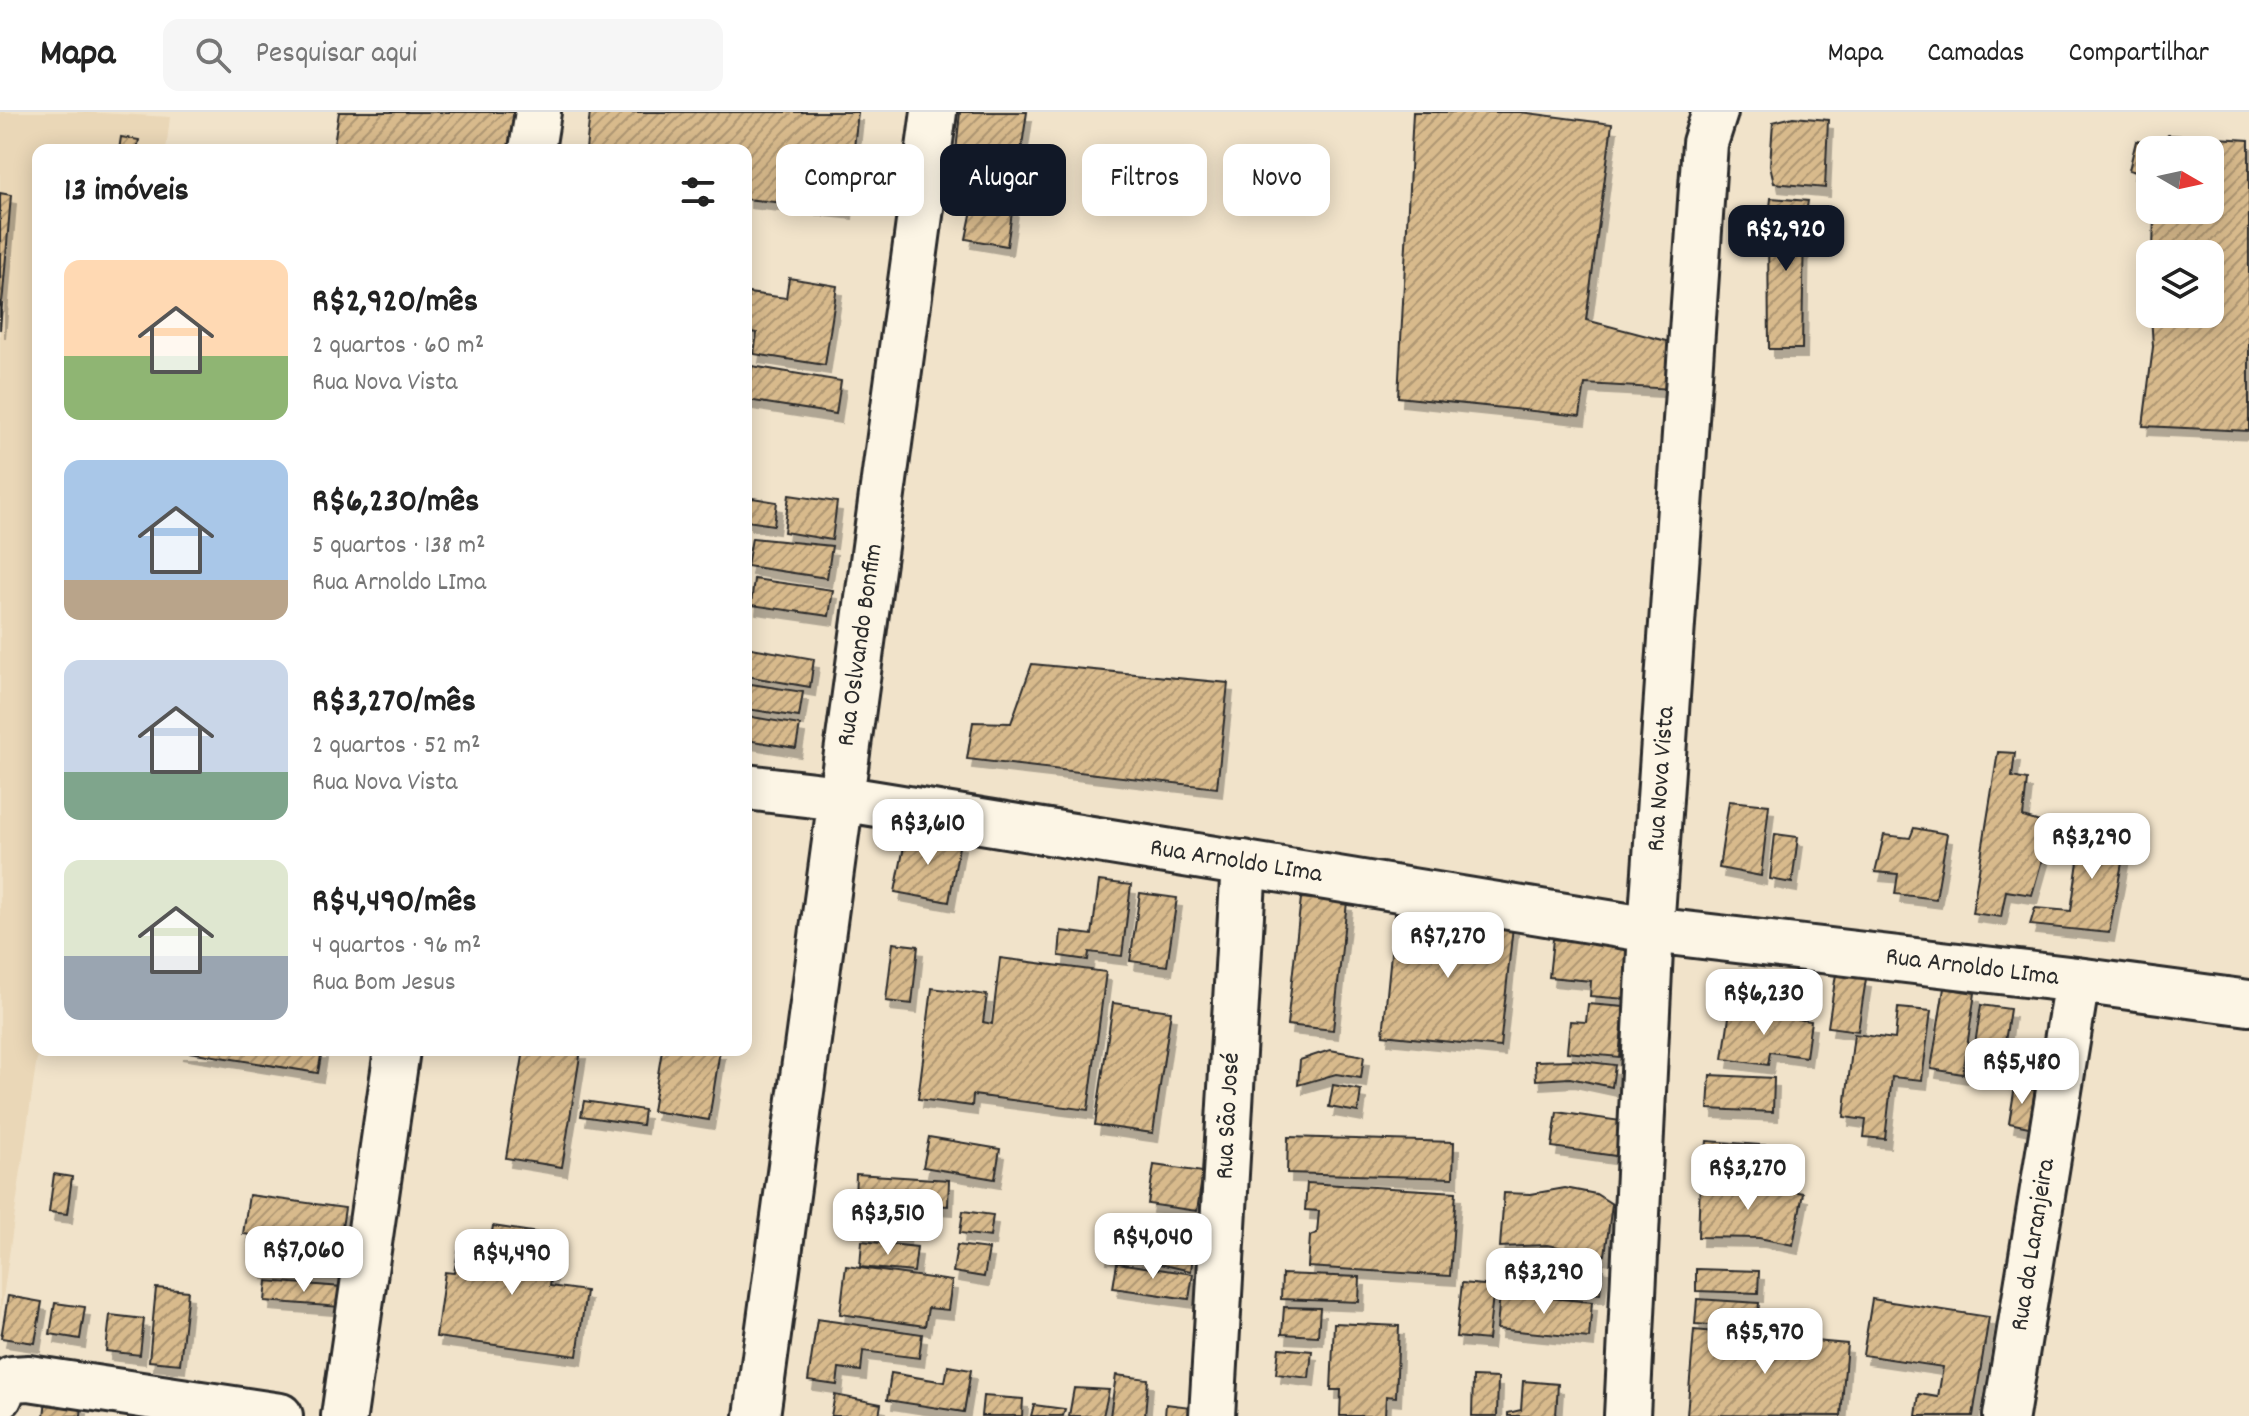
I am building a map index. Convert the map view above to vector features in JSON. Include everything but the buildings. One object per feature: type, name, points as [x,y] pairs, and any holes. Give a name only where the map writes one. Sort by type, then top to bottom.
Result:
[{"type":"street","points":[[533,144],[538,112]]},
{"type":"street","name":"Rua Oslvando Bonfim","points":[[757,1416],[934,112]]},
{"type":"street","name":"Rua Nova Vista","points":[[1627,1416],[1651,930],[1703,122]]},
{"type":"street","name":"Rua Arnoldo LIma","points":[[752,788],[840,798],[1651,930],[2249,1003]]},
{"type":"street","name":"Rua São José","points":[[1212,1416],[1244,863]]},
{"type":"street","name":"Rua da Laranjeira","points":[[2006,1416],[2077,980]]},
{"type":"street","points":[[344,1416],[396,1056]]},
{"type":"street","points":[[2,1392],[12,1379],[29,1378],[280,1416]]},
{"type":"shaded area","points":[[0,112],[84,112],[170,117],[167,144],[32,144],[32,1056],[37,1056],[0,1319]]}]
